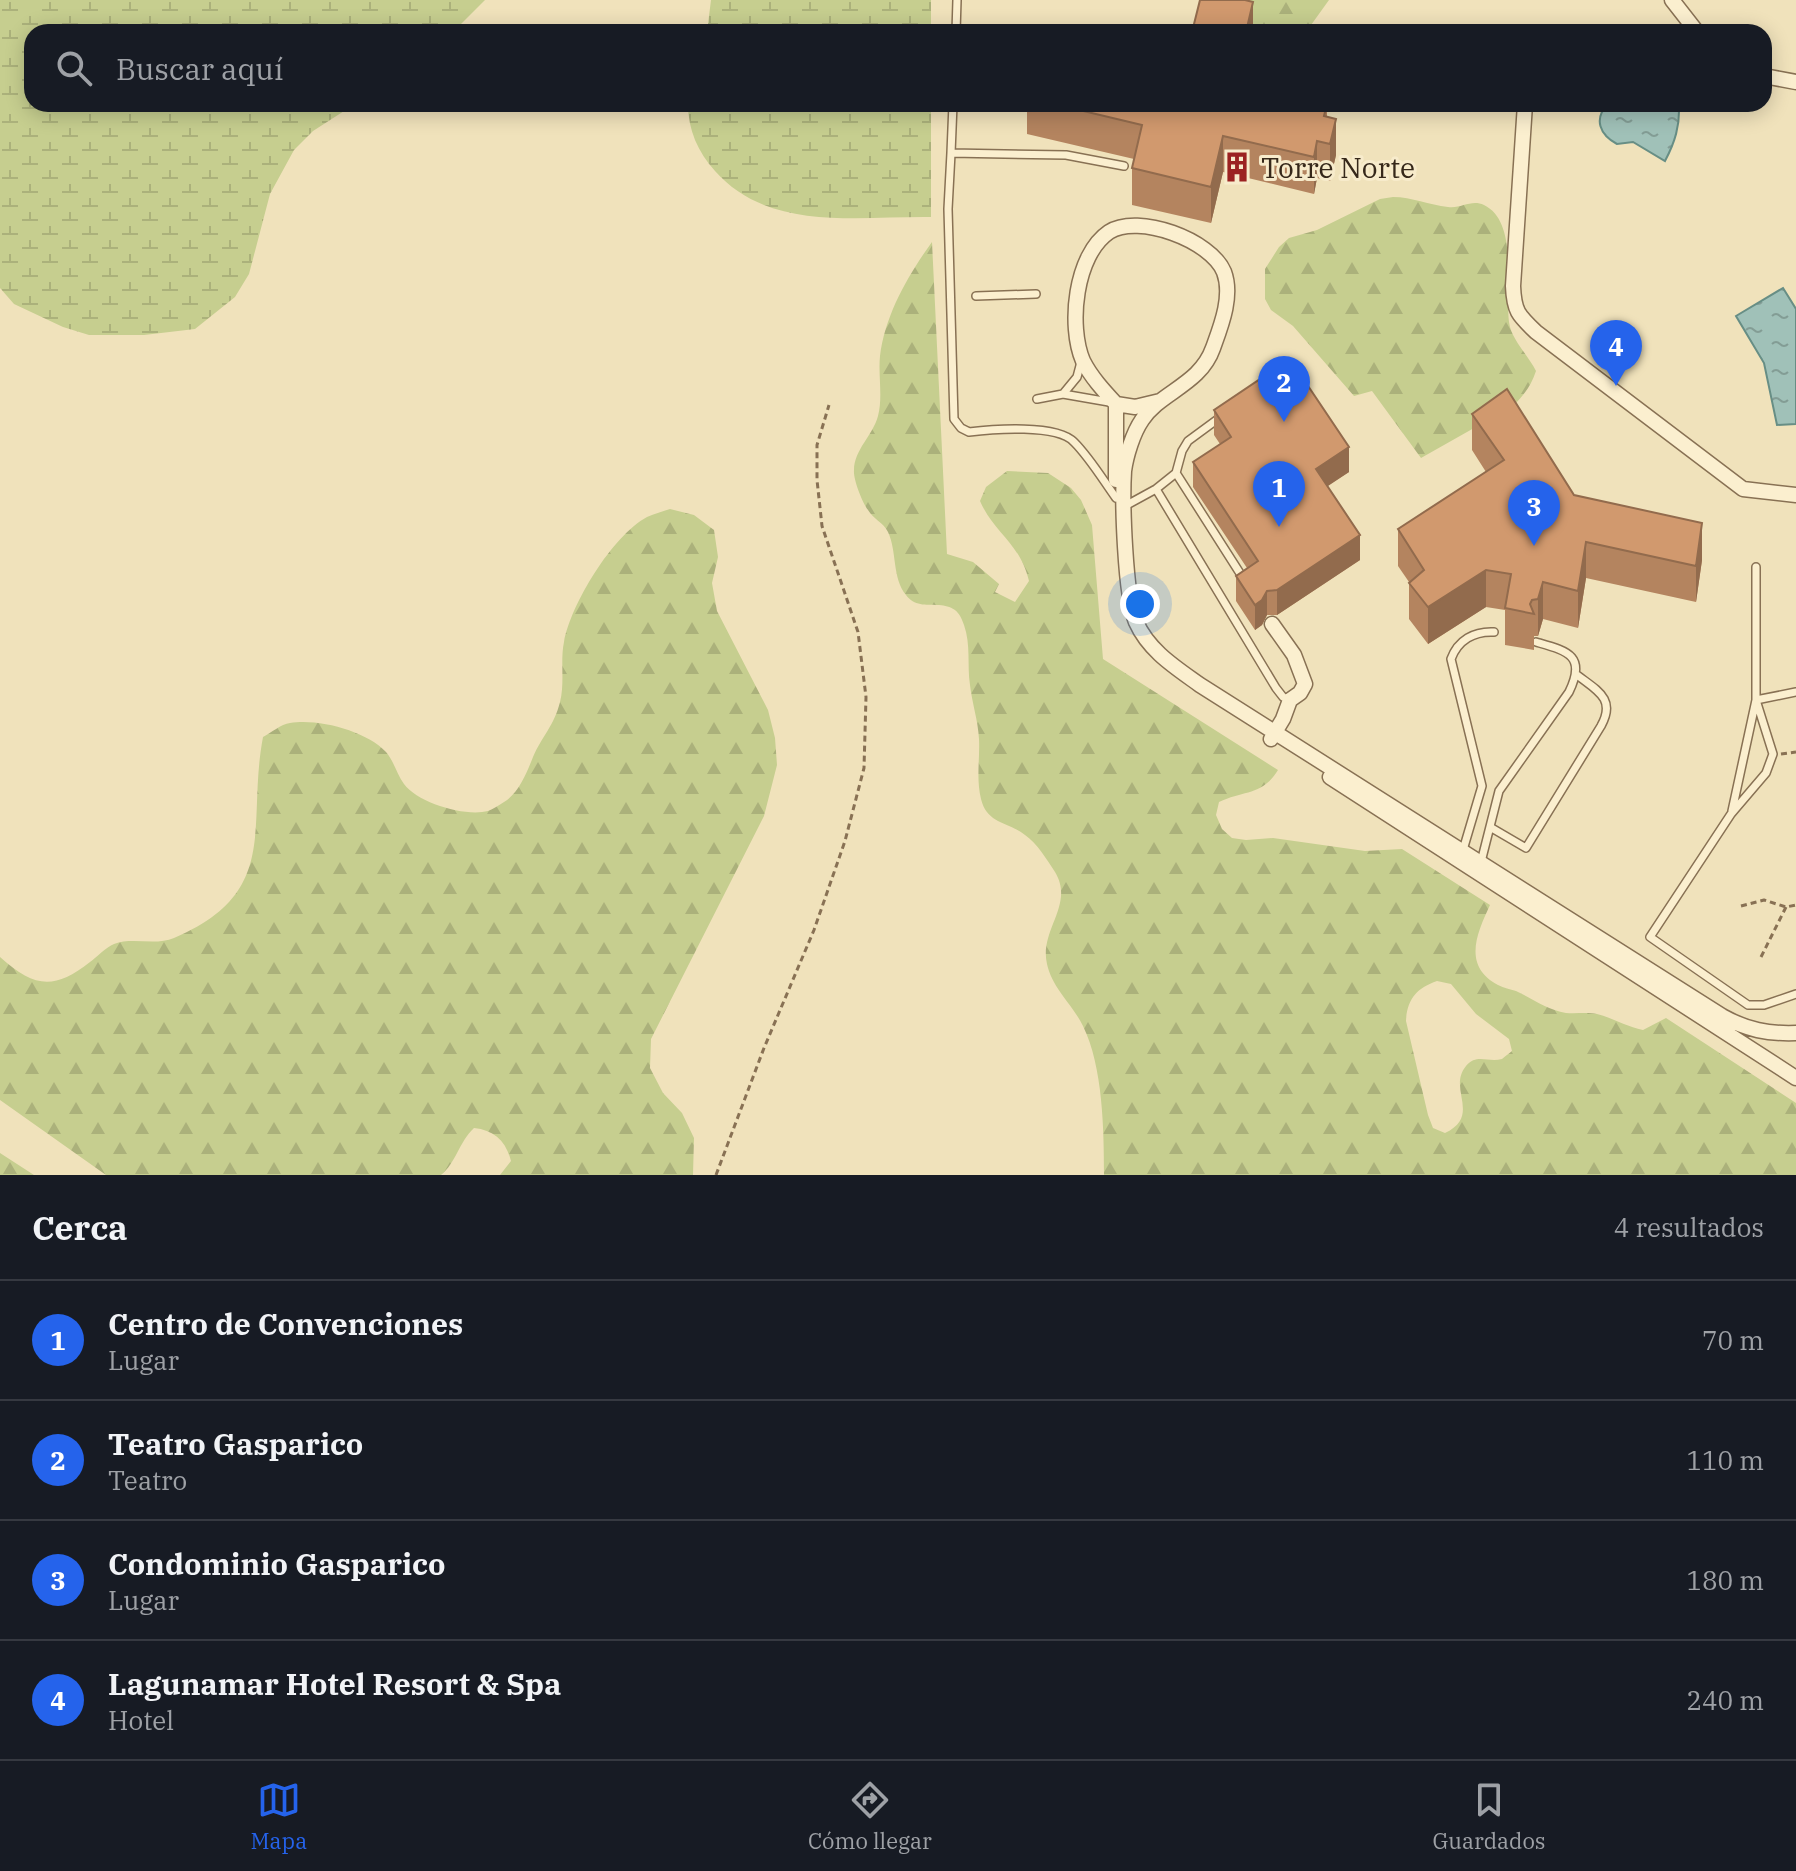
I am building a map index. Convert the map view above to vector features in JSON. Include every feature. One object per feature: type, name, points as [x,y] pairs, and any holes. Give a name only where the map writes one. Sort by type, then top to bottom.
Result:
[{"type":"street","points":[[1672,0],[1691,24]]},
{"type":"street","points":[[1772,78],[1796,82]]},
{"type":"street","points":[[1524,112],[1513,286],[1514,306],[1521,318],[1743,489],[1796,495]]},
{"type":"street","points":[[1116,404],[1135,407],[1172,395],[1202,368],[1211,354],[1226,303],[1227,283],[1216,257],[1185,236],[1135,225],[1110,231],[1097,243],[1086,261],[1074,306],[1082,358],[1089,372],[1116,404],[1124,609],[1136,637],[1170,675],[1461,854],[1796,1078]]},
{"type":"street","points":[[1119,504],[1124,469],[1138,424],[1160,401]]},
{"type":"street","points":[[1272,624],[1294,655],[1305,684],[1300,693],[1290,700],[1273,736]]},
{"type":"street","points":[[1478,866],[1743,1028],[1772,1034],[1796,1033]]},
{"type":"lane","points":[[956,24],[957,0]]},
{"type":"lane","points":[[953,112],[948,209],[954,419],[961,428],[969,432],[1051,432],[1072,439],[1119,504],[1156,489],[1176,473],[1188,441],[1235,406]]},
{"type":"lane","points":[[951,153],[1066,155],[1124,166]]},
{"type":"lane","points":[[976,296],[1036,294]]},
{"type":"lane","points":[[1063,394],[1077,377],[1082,358]]},
{"type":"lane","points":[[1037,399],[1063,394],[1116,404]]},
{"type":"lane","points":[[1176,473],[1248,587]]},
{"type":"lane","points":[[1156,489],[1276,688],[1290,700]]},
{"type":"lane","points":[[1731,814],[1756,700],[1756,567]]},
{"type":"lane","points":[[1461,854],[1482,786],[1451,659],[1462,641],[1482,632],[1494,632]]},
{"type":"lane","points":[[1478,866],[1499,791],[1569,692],[1577,675],[1575,662],[1567,651],[1536,642]]},
{"type":"lane","points":[[1490,827],[1526,848],[1601,726],[1609,712],[1608,704],[1577,675]]},
{"type":"lane","points":[[1756,700],[1796,692]]},
{"type":"lane","points":[[1756,700],[1773,754],[1766,773],[1731,814],[1650,937],[1748,1005],[1764,1005],[1796,994]]},
{"type":"lane","points":[[1482,786],[1499,791]]},
{"type":"path","points":[[716,1175],[764,1048],[814,930],[845,841],[864,768],[866,697],[858,632],[822,526],[817,480],[817,445],[829,405]]},
{"type":"path","points":[[1741,906],[1764,900],[1786,907],[1796,905]]},
{"type":"path","points":[[1761,957],[1786,907]]},
{"type":"green space","points":[[0,0],[485,0],[461,24],[24,24],[24,112],[343,112],[313,131],[294,150],[270,194],[249,274],[235,297],[195,329],[144,335],[89,335],[63,327],[14,304],[0,288]]},
{"type":"green space","points":[[711,0],[931,0],[931,24],[708,24]]},
{"type":"green space","points":[[1228,0],[1329,0],[1312,24],[1249,22]]},
{"type":"green space","points":[[931,112],[931,217],[816,216],[761,204],[737,190],[709,164],[692,132],[688,114]]},
{"type":"green space","points":[[1393,197],[1448,207],[1479,203],[1495,214],[1506,241],[1510,328],[1536,371],[1527,390],[1513,406],[1421,458],[1372,391],[1354,396],[1293,326],[1271,310],[1265,299],[1265,269],[1289,238],[1317,230],[1380,199]]},
{"type":"green space","points":[[932,242],[947,554],[973,562],[999,584],[995,592],[1015,602],[1029,581],[1020,557],[992,522],[980,501],[986,487],[1007,471],[1048,473],[1071,488],[1081,500],[1092,525],[1103,659],[1278,770],[1259,788],[1219,802],[1216,815],[1222,829],[1232,838],[1246,840],[1273,838],[1365,851],[1402,849],[1490,905],[1477,938],[1476,959],[1487,977],[1498,985],[1559,1012],[1597,1014],[1643,1030],[1666,1018],[1796,1103],[1796,1175],[1104,1175],[1103,1119],[1095,1060],[1079,1018],[1053,981],[1047,964],[1048,940],[1061,896],[1060,884],[1034,842],[993,818],[984,807],[979,784],[978,732],[964,625],[953,609],[920,604],[906,595],[899,581],[888,532],[870,513],[855,479],[857,456],[878,416],[880,356],[887,326],[906,282]],"holes":[[[1437,981],[1451,984],[1476,1014],[1509,1039],[1512,1051],[1502,1059],[1479,1059],[1466,1066],[1460,1084],[1461,1118],[1456,1126],[1445,1133],[1433,1128],[1428,1115],[1406,1021],[1408,1006],[1419,991]]]},
{"type":"green space","points":[[670,509],[694,515],[714,530],[718,557],[712,583],[717,611],[768,710],[777,765],[764,816],[651,1039],[650,1068],[663,1093],[682,1113],[694,1138],[693,1175],[500,1175],[511,1161],[506,1148],[493,1134],[474,1128],[441,1175],[106,1175],[0,1100],[0,957],[23,975],[44,982],[54,981],[77,971],[114,944],[167,940],[208,920],[231,900],[245,878],[253,854],[263,737],[276,729],[290,723],[314,722],[355,732],[386,752],[411,791],[443,807],[478,812],[490,810],[509,798],[522,782],[560,702],[564,642],[584,591],[620,539],[647,517]]},
{"type":"green space","points":[[0,1153],[34,1175],[0,1175]]},
{"type":"water","points":[[1602,112],[1679,112],[1676,134],[1665,161],[1633,142],[1617,144],[1606,136],[1600,126]]},
{"type":"water","points":[[1783,288],[1796,309],[1796,424],[1777,425],[1764,363],[1736,316]]},
{"type":"building","points":[[1200,0],[1253,2],[1248,24],[1194,24]]},
{"type":"building","points":[[1088,112],[1325,112],[1324,116],[1336,119],[1330,144],[1317,141],[1314,157],[1223,136],[1211,187],[1132,168],[1142,125]]},
{"type":"building","points":[[1290,359],[1349,447],[1316,469],[1360,535],[1277,590],[1267,591],[1255,605],[1236,576],[1258,561],[1193,462],[1231,437],[1214,410]]},
{"type":"building","points":[[1507,389],[1574,495],[1702,523],[1696,566],[1586,542],[1578,591],[1543,582],[1538,599],[1530,604],[1534,614],[1505,608],[1511,574],[1486,570],[1428,607],[1409,583],[1424,570],[1398,529],[1504,460],[1472,414]]},
{"type":"place","name":"Torre Norte","points":[[1237,167]]},
{"type":"place","name":"Lagunamar Hotel Resort & Spa","points":[[1616,386]]},
{"type":"place","name":"Teatro Gasparico","points":[[1284,422]]},
{"type":"place","name":"Centro de Convenciones","points":[[1279,527]]},
{"type":"place","name":"Condominio Gasparico","points":[[1534,546]]}]
